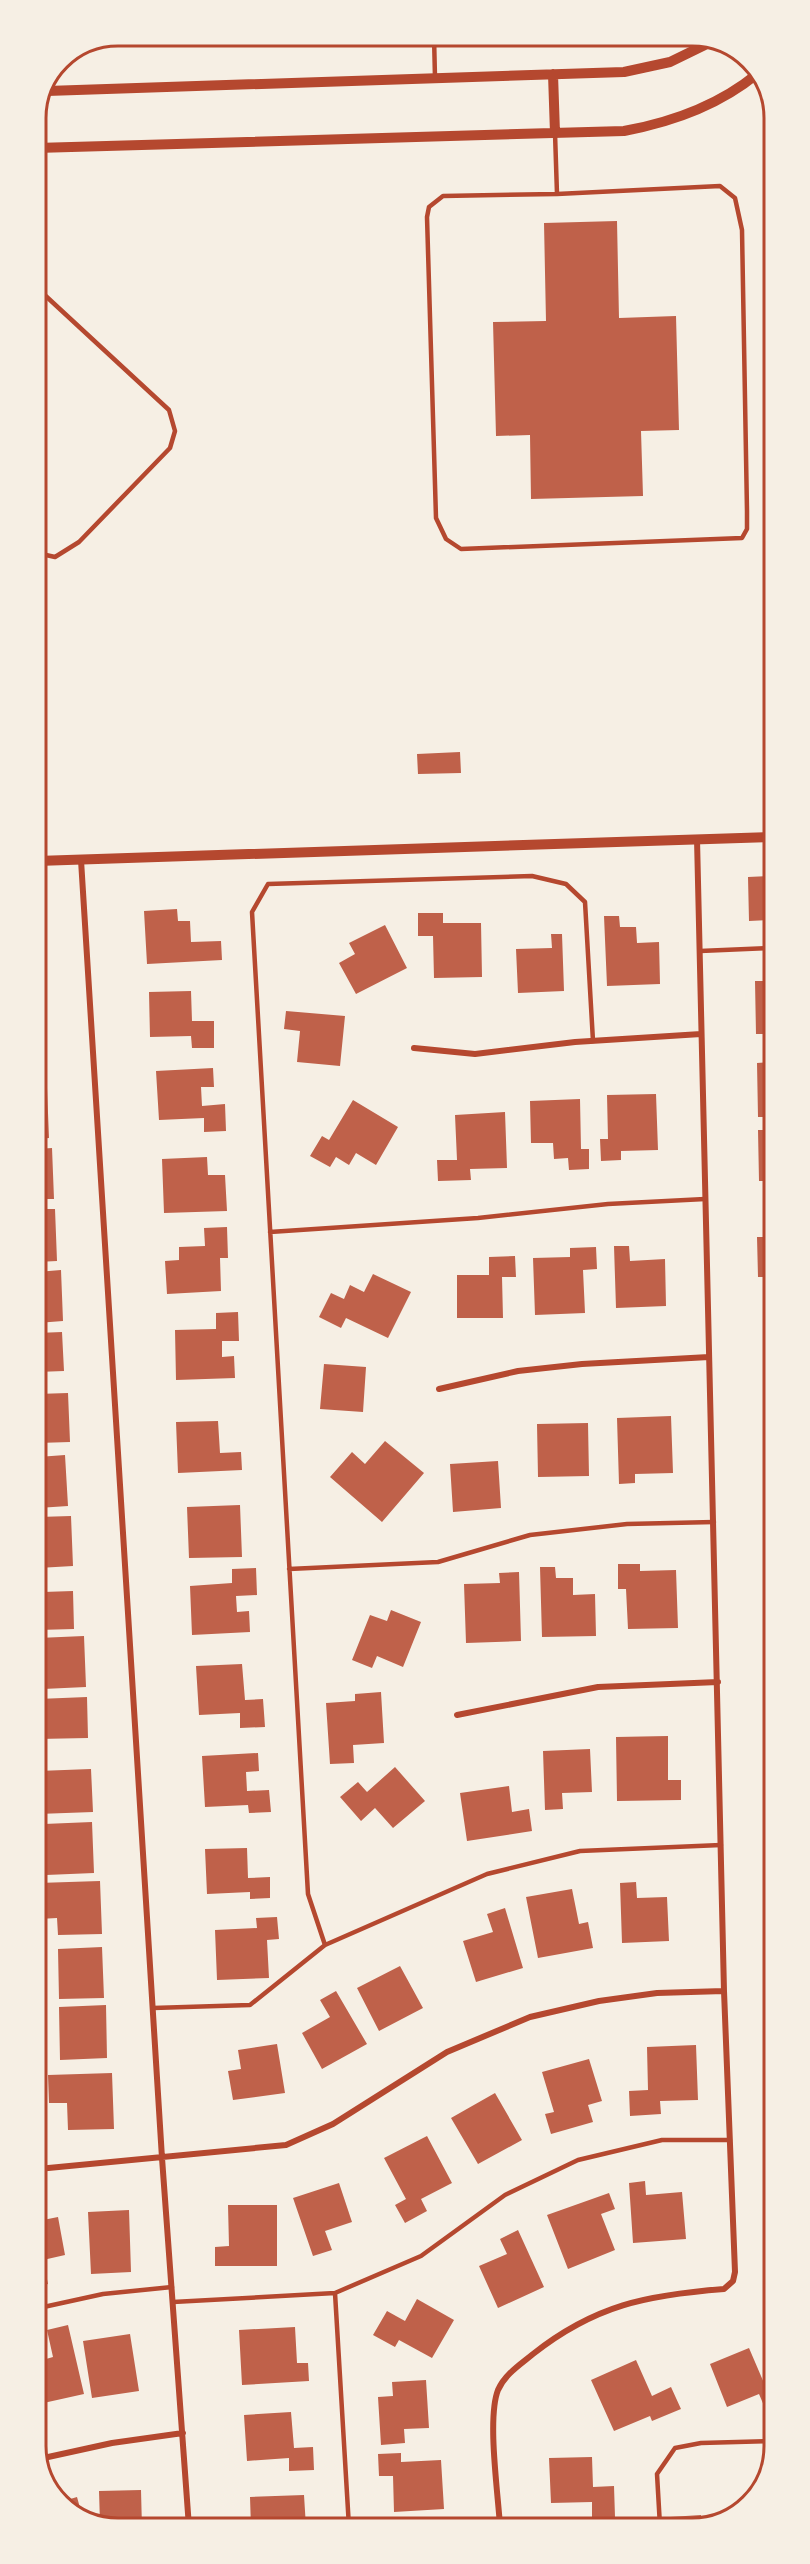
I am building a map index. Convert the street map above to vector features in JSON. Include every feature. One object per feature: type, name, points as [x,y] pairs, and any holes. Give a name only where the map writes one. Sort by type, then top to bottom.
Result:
[{"type":"street","points":[[52,91],[624,72],[670,62],[700,48]]},
{"type":"street","points":[[553,74],[555,133]]},
{"type":"street","points":[[46,148],[624,131],[675,119],[722,98],[751,78]]},
{"type":"street","points":[[46,861],[764,837]]},
{"type":"street","points":[[500,2518],[495,2403],[503,2381],[512,2371],[567,2330],[632,2300],[724,2289],[734,2281],[724,1991],[697,839]]},
{"type":"street","points":[[81,860],[162,2158],[188,2517]]},
{"type":"street","points":[[414,1048],[475,1053],[593,1041],[701,1034]]},
{"type":"street","points":[[439,1389],[518,1371],[582,1364],[709,1357]]},
{"type":"street","points":[[457,1715],[598,1687],[718,1682]]},
{"type":"street","points":[[46,2168],[286,2145],[310,2136],[447,2052],[473,2039],[530,2017],[599,2001],[657,1993],[724,1991]]},
{"type":"street","points":[[47,2457],[112,2443],[183,2433]]},
{"type":"lane","points":[[434,47],[435,78]]},
{"type":"lane","points":[[555,133],[557,194]]},
{"type":"lane","points":[[720,186],[735,198],[743,242],[747,529],[742,538],[461,549],[446,539],[436,518],[427,217],[429,207],[443,196],[557,194],[720,186]]},
{"type":"lane","points":[[46,296],[169,410],[175,431],[170,448],[79,542],[55,558],[46,556]]},
{"type":"lane","points":[[325,1945],[308,1894],[252,912],[268,884],[532,876],[566,884],[585,902],[593,1041]]},
{"type":"lane","points":[[700,951],[764,948]]},
{"type":"lane","points":[[270,1232],[478,1218],[608,1204],[705,1199]]},
{"type":"lane","points":[[290,1569],[438,1562],[530,1535],[627,1524],[714,1522]]},
{"type":"lane","points":[[153,2008],[250,2005],[325,1945],[499,1871],[580,1851],[722,1845]]},
{"type":"lane","points":[[173,2302],[335,2293],[421,2256],[505,2195],[578,2160],[662,2139],[730,2140]]},
{"type":"lane","points":[[46,2306],[103,2294],[172,2287]]},
{"type":"lane","points":[[335,2293],[348,2517]]},
{"type":"lane","points":[[660,2518],[657,2474],[675,2448],[701,2443],[764,2441]]},
{"type":"building","points":[[617,221],[619,318],[676,316],[679,430],[641,431],[643,496],[531,499],[530,435],[496,436],[493,322],[546,321],[544,223]]},
{"type":"building","points":[[460,752],[461,773],[418,774],[417,754]]},
{"type":"building","points":[[764,876],[764,920],[749,921],[748,877]]},
{"type":"building","points":[[177,909],[178,921],[190,921],[191,942],[221,941],[222,960],[147,964],[144,911]]},
{"type":"building","points":[[418,913],[443,913],[443,923],[481,923],[482,977],[434,978],[433,936],[418,936]]},
{"type":"building","points":[[604,916],[619,916],[620,927],[636,927],[637,943],[659,942],[660,984],[607,986]]},
{"type":"building","points":[[385,925],[407,968],[356,994],[339,963],[355,954],[349,943]]},
{"type":"building","points":[[551,934],[562,934],[564,991],[518,993],[516,949],[552,948]]},
{"type":"building","points":[[755,981],[764,981],[764,1034],[756,1034]]},
{"type":"building","points":[[191,991],[192,1021],[214,1021],[214,1048],[192,1048],[191,1036],[150,1037],[149,992]]},
{"type":"building","points":[[286,1011],[345,1016],[340,1066],[297,1062],[300,1031],[284,1029]]},
{"type":"building","points":[[757,1063],[764,1063],[764,1117],[758,1117]]},
{"type":"building","points":[[213,1068],[214,1087],[201,1087],[202,1106],[225,1104],[226,1131],[204,1132],[204,1118],[159,1120],[156,1071]]},
{"type":"building","points":[[46,1088],[47,1088],[49,1138],[46,1138]]},
{"type":"building","points":[[656,1094],[658,1150],[621,1151],[621,1160],[601,1161],[600,1139],[608,1139],[607,1095]]},
{"type":"building","points":[[580,1099],[581,1149],[589,1149],[589,1169],[569,1170],[568,1158],[554,1159],[553,1143],[531,1143],[530,1101]]},
{"type":"building","points":[[353,1100],[398,1127],[376,1165],[356,1153],[349,1165],[336,1157],[330,1167],[310,1156],[322,1136],[329,1140]]},
{"type":"building","points":[[505,1112],[507,1168],[470,1169],[471,1180],[438,1181],[437,1160],[457,1160],[455,1115]]},
{"type":"building","points":[[758,1130],[764,1130],[764,1181],[759,1181]]},
{"type":"building","points":[[46,1148],[52,1148],[54,1199],[46,1199]]},
{"type":"building","points":[[207,1157],[208,1175],[225,1175],[227,1211],[164,1213],[162,1159]]},
{"type":"building","points":[[46,1209],[55,1209],[57,1261],[46,1262]]},
{"type":"building","points":[[227,1227],[228,1258],[220,1258],[221,1291],[167,1294],[165,1261],[179,1260],[179,1247],[205,1246],[204,1228]]},
{"type":"building","points":[[757,1237],[764,1237],[764,1277],[758,1277]]},
{"type":"building","points":[[614,1246],[629,1246],[630,1261],[665,1259],[666,1306],[616,1308]]},
{"type":"building","points":[[596,1247],[597,1269],[583,1270],[585,1313],[535,1315],[533,1258],[570,1257],[570,1248]]},
{"type":"building","points":[[515,1256],[516,1277],[502,1277],[503,1318],[457,1318],[457,1275],[489,1275],[489,1257]]},
{"type":"building","points":[[61,1270],[63,1321],[46,1322],[46,1271]]},
{"type":"building","points":[[373,1274],[411,1292],[388,1338],[346,1318],[341,1328],[319,1317],[331,1293],[344,1299],[350,1285],[364,1292]]},
{"type":"building","points":[[763,1296],[764,1296],[764,1348]]},
{"type":"building","points":[[238,1312],[239,1341],[222,1341],[222,1357],[234,1356],[235,1378],[176,1380],[175,1330],[216,1329],[216,1313]]},
{"type":"building","points":[[62,1332],[64,1371],[46,1372],[46,1333]]},
{"type":"building","points":[[324,1364],[366,1367],[363,1412],[320,1409]]},
{"type":"building","points":[[68,1393],[70,1442],[46,1443],[46,1394]]},
{"type":"building","points":[[671,1416],[673,1473],[635,1474],[635,1483],[619,1484],[617,1418]]},
{"type":"building","points":[[218,1421],[220,1453],[241,1452],[242,1470],[178,1473],[176,1422]]},
{"type":"building","points":[[588,1423],[589,1476],[538,1477],[537,1424]]},
{"type":"building","points":[[385,1441],[424,1473],[382,1522],[330,1477],[352,1452],[365,1464]]},
{"type":"building","points":[[65,1455],[68,1506],[46,1507],[46,1456]]},
{"type":"building","points":[[498,1461],[501,1508],[453,1512],[450,1464]]},
{"type":"building","points":[[240,1505],[242,1557],[189,1558],[187,1507]]},
{"type":"building","points":[[71,1516],[73,1566],[46,1568],[46,1517]]},
{"type":"building","points":[[618,1564],[640,1564],[640,1571],[676,1570],[678,1628],[628,1629],[626,1589],[618,1589]]},
{"type":"building","points":[[540,1567],[555,1567],[556,1578],[573,1578],[573,1595],[595,1594],[596,1636],[542,1637]]},
{"type":"building","points":[[256,1568],[257,1595],[236,1596],[237,1612],[249,1611],[250,1632],[192,1635],[190,1586],[232,1583],[232,1569]]},
{"type":"building","points":[[519,1572],[521,1641],[466,1643],[464,1584],[500,1583],[499,1573]]},
{"type":"building","points":[[73,1591],[74,1629],[46,1630],[46,1592]]},
{"type":"building","points":[[391,1610],[421,1622],[403,1667],[377,1656],[372,1668],[352,1660],[370,1615],[387,1621]]},
{"type":"building","points":[[84,1636],[86,1687],[46,1689],[46,1638]]},
{"type":"building","points":[[242,1664],[245,1700],[263,1699],[265,1727],[240,1728],[240,1713],[199,1715],[196,1666]]},
{"type":"building","points":[[381,1692],[384,1743],[353,1745],[354,1763],[330,1764],[326,1703],[355,1701],[355,1694]]},
{"type":"building","points":[[87,1697],[88,1738],[46,1739],[46,1699]]},
{"type":"building","points":[[668,1736],[668,1780],[681,1780],[681,1800],[617,1801],[616,1737]]},
{"type":"building","points":[[590,1749],[592,1792],[562,1793],[563,1809],[545,1810],[543,1751]]},
{"type":"building","points":[[258,1753],[259,1771],[246,1772],[247,1791],[269,1790],[271,1812],[249,1813],[248,1805],[205,1807],[202,1756]]},
{"type":"building","points":[[395,1767],[425,1801],[393,1828],[375,1808],[361,1821],[340,1797],[358,1782],[367,1792]]},
{"type":"building","points":[[91,1769],[93,1812],[46,1814],[46,1771]]},
{"type":"building","points":[[509,1786],[512,1812],[529,1809],[532,1831],[467,1841],[460,1793]]},
{"type":"building","points":[[92,1822],[94,1873],[46,1875],[46,1824]]},
{"type":"building","points":[[247,1848],[248,1878],[270,1877],[270,1898],[250,1899],[250,1892],[207,1894],[205,1849]]},
{"type":"building","points":[[100,1881],[102,1934],[58,1935],[57,1918],[46,1919],[46,1883]]},
{"type":"building","points":[[636,1882],[637,1898],[667,1897],[669,1941],[622,1943],[620,1883]]},
{"type":"building","points":[[572,1889],[579,1924],[588,1922],[593,1948],[538,1958],[526,1897]]},
{"type":"building","points":[[505,1908],[523,1968],[476,1982],[463,1941],[493,1932],[487,1914]]},
{"type":"building","points":[[277,1917],[279,1939],[267,1940],[269,1978],[217,1980],[215,1930],[257,1928],[256,1918]]},
{"type":"building","points":[[102,1947],[104,1998],[59,1999],[58,1949]]},
{"type":"building","points":[[400,1966],[423,2008],[379,2031],[357,1988]]},
{"type":"building","points":[[336,1991],[367,2044],[322,2069],[302,2033],[330,2017],[320,2000]]},
{"type":"building","points":[[106,2005],[107,2058],[60,2060],[59,2007]]},
{"type":"building","points":[[277,2044],[285,2093],[233,2100],[228,2071],[241,2069],[238,2050]]},
{"type":"building","points":[[696,2045],[698,2100],[660,2101],[661,2114],[630,2116],[629,2091],[648,2090],[647,2047]]},
{"type":"building","points":[[589,2059],[602,2101],[588,2105],[593,2122],[551,2134],[545,2114],[554,2112],[542,2072]]},
{"type":"building","points":[[112,2073],[114,2129],[68,2130],[67,2103],[49,2103],[48,2075]]},
{"type":"building","points":[[495,2093],[522,2140],[478,2164],[451,2118]]},
{"type":"building","points":[[427,2136],[452,2183],[421,2199],[427,2211],[405,2223],[395,2205],[406,2199],[384,2158]]},
{"type":"building","points":[[645,2181],[646,2195],[682,2192],[686,2239],[633,2243],[629,2183]]},
{"type":"building","points":[[339,2183],[352,2222],[325,2231],[332,2250],[313,2256],[293,2198]]},
{"type":"building","points":[[609,2193],[615,2209],[601,2214],[615,2250],[568,2269],[547,2215]]},
{"type":"building","points":[[228,2205],[277,2205],[277,2266],[215,2266],[215,2247],[229,2246]]},
{"type":"building","points":[[129,2210],[131,2272],[91,2274],[88,2212]]},
{"type":"building","points":[[58,2217],[65,2255],[46,2259],[46,2219]]},
{"type":"building","points":[[518,2230],[544,2287],[498,2308],[479,2266],[507,2254],[500,2239]]},
{"type":"building","points":[[417,2299],[454,2320],[432,2358],[399,2340],[395,2347],[373,2335],[387,2311],[405,2321]]},
{"type":"building","points":[[68,2325],[84,2394],[46,2402],[46,2359],[53,2357],[47,2330]]},
{"type":"building","points":[[295,2327],[297,2363],[308,2363],[309,2381],[242,2385],[239,2330]]},
{"type":"building","points":[[130,2334],[139,2391],[92,2398],[83,2341]]},
{"type":"building","points":[[749,2348],[764,2383],[764,2406],[759,2394],[727,2407],[710,2364]]},
{"type":"building","points":[[636,2360],[652,2396],[671,2387],[681,2409],[652,2421],[650,2416],[614,2431],[591,2380]]},
{"type":"building","points":[[426,2380],[429,2428],[404,2429],[405,2443],[381,2445],[378,2397],[393,2396],[392,2382]]},
{"type":"building","points":[[291,2412],[294,2448],[313,2447],[314,2470],[289,2471],[289,2458],[247,2461],[244,2415]]},
{"type":"building","points":[[401,2453],[401,2462],[441,2460],[444,2509],[394,2512],[393,2476],[379,2476],[378,2454]]},
{"type":"building","points":[[592,2457],[593,2487],[614,2486],[615,2517],[592,2518],[592,2502],[551,2503],[549,2458]]},
{"type":"building","points":[[141,2490],[142,2517],[100,2515],[99,2491]]},
{"type":"building","points":[[304,2495],[305,2517],[251,2517],[250,2497]]},
{"type":"building","points":[[77,2497],[80,2506],[71,2500]]},
{"type":"building","points":[[701,2515],[701,2517],[692,2518],[670,2517]]}]
